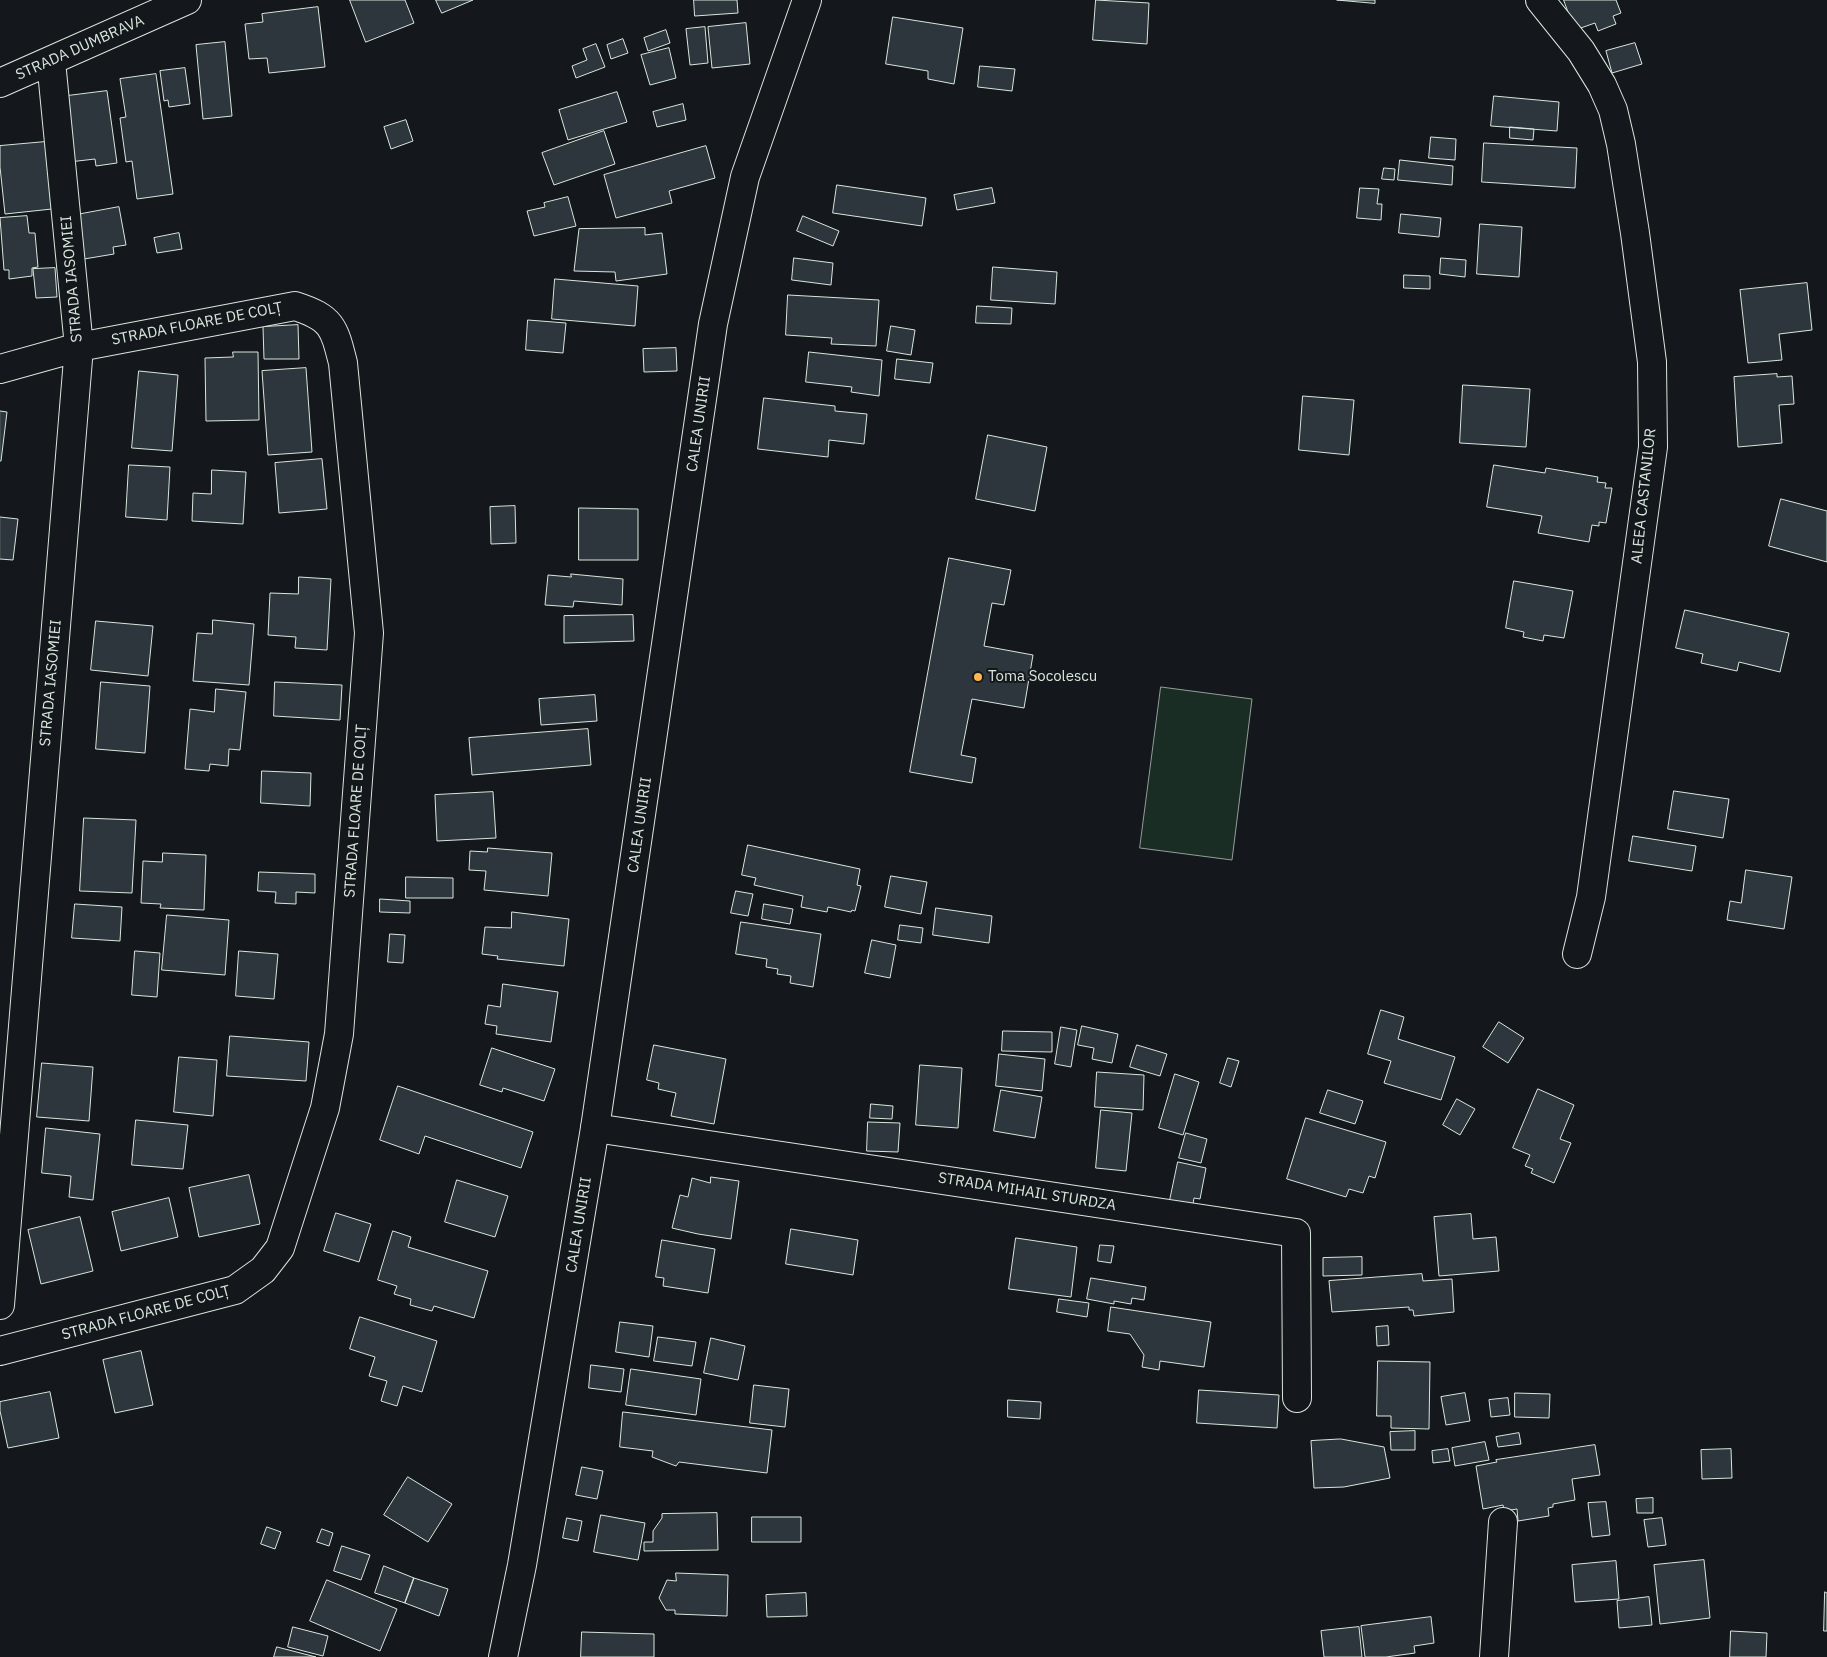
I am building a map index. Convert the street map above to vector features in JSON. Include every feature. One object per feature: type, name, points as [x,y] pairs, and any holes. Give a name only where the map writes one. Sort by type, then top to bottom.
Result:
[{"type":"street","name":"STRADA DUMBRAVA","points":[[0,83],[187,0]]},
{"type":"street","name":"CALEA UNIRII","points":[[503,1657],[522,1565],[595,1128],[713,324],[745,177],[807,0]]},
{"type":"street","name":"ALEEA CASTANILOR","points":[[1540,0],[1581,51],[1602,85],[1614,110],[1636,233],[1652,362],[1653,447],[1591,897],[1577,954]]},
{"type":"street","name":"STRADA IASOMIEI","points":[[0,1305],[79,347],[52,61]]},
{"type":"street","name":"STRADA FLOARE DE COLȚ","points":[[0,369],[79,347],[295,306],[315,312],[327,322],[336,335],[343,363],[369,633],[339,1034],[325,1108],[280,1248],[262,1270],[235,1290],[0,1351]]},
{"type":"street","name":"STRADA MIHAIL STURDZA","points":[[595,1128],[1296,1232],[1296,1398]]},
{"type":"street","points":[[1494,1657],[1503,1522]]},
{"type":"green space","points":[[1161,687],[1252,699],[1232,860],[1140,848]]},
{"type":"building","points":[[350,0],[405,0],[414,23],[366,42]]},
{"type":"building","points":[[436,0],[473,0],[442,13]]},
{"type":"building","points":[[694,0],[737,0],[738,13],[695,16]]},
{"type":"building","points":[[1096,0],[1149,3],[1147,44],[1093,40]]},
{"type":"building","points":[[1337,0],[1375,0],[1375,3]]},
{"type":"building","points":[[1564,0],[1616,0],[1621,13],[1613,16],[1616,24],[1598,31],[1595,23],[1575,30]]},
{"type":"building","points":[[318,7],[325,67],[269,73],[267,58],[249,59],[245,24],[263,22],[262,14]]},
{"type":"building","points":[[893,17],[963,28],[954,84],[928,79],[928,71],[886,64]]},
{"type":"building","points":[[746,23],[750,64],[712,68],[708,27]]},
{"type":"building","points":[[705,27],[708,63],[690,65],[686,29]]},
{"type":"building","points":[[666,30],[670,43],[648,51],[644,38]]},
{"type":"building","points":[[623,39],[628,53],[611,59],[607,45]]},
{"type":"building","points":[[225,42],[232,116],[203,119],[196,45]]},
{"type":"building","points":[[1635,43],[1642,64],[1612,73],[1606,51]]},
{"type":"building","points":[[596,44],[605,67],[576,78],[572,66],[587,60],[583,49]]},
{"type":"building","points":[[669,48],[676,78],[650,85],[641,55]]},
{"type":"building","points":[[980,66],[1015,69],[1012,91],[978,87]]},
{"type":"building","points":[[185,68],[190,104],[169,107],[168,100],[164,101],[160,71]]},
{"type":"building","points":[[156,74],[173,194],[137,199],[132,161],[126,162],[120,118],[126,117],[120,79]]},
{"type":"building","points":[[107,91],[117,163],[96,166],[95,159],[69,162],[67,96]]},
{"type":"building","points":[[617,92],[627,122],[568,140],[559,110]]},
{"type":"building","points":[[1494,96],[1559,102],[1557,131],[1491,126]]},
{"type":"building","points":[[683,104],[686,120],[657,127],[653,112]]},
{"type":"building","points":[[406,120],[413,141],[391,149],[384,127]]},
{"type":"building","points":[[1510,127],[1534,129],[1533,140],[1510,138]]},
{"type":"building","points":[[604,131],[615,164],[554,185],[542,153]]},
{"type":"building","points":[[1431,137],[1456,139],[1455,160],[1429,158]]},
{"type":"building","points":[[45,142],[52,209],[5,214],[0,167],[0,146]]},
{"type":"building","points":[[1484,143],[1577,148],[1575,188],[1482,182]]},
{"type":"building","points":[[706,146],[715,178],[669,191],[672,203],[616,218],[604,175]]},
{"type":"building","points":[[1400,160],[1453,166],[1452,185],[1398,180]]},
{"type":"building","points":[[1384,168],[1395,169],[1394,180],[1382,179]]},
{"type":"building","points":[[837,185],[926,198],[922,226],[833,213]]},
{"type":"building","points":[[992,188],[995,203],[957,210],[954,195]]},
{"type":"building","points":[[1360,188],[1379,189],[1377,204],[1382,204],[1381,220],[1357,218]]},
{"type":"building","points":[[568,197],[576,226],[534,236],[527,211],[545,207],[544,203]]},
{"type":"building","points":[[119,207],[126,245],[113,247],[114,254],[84,259],[76,215]]},
{"type":"building","points":[[1401,214],[1441,218],[1439,237],[1399,233]]},
{"type":"building","points":[[27,216],[29,233],[35,233],[38,267],[32,268],[32,276],[9,279],[9,270],[4,270],[0,218]]},
{"type":"building","points":[[803,216],[839,231],[833,246],[797,231]]},
{"type":"building","points":[[1480,224],[1522,227],[1519,277],[1477,274]]},
{"type":"building","points":[[645,228],[645,235],[662,233],[667,274],[616,281],[615,272],[574,271],[579,229]]},
{"type":"building","points":[[179,233],[182,249],[157,253],[154,238]]},
{"type":"building","points":[[794,258],[833,263],[831,285],[792,280]]},
{"type":"building","points":[[1441,258],[1466,260],[1465,277],[1440,274]]},
{"type":"building","points":[[993,267],[1057,272],[1055,304],[991,300]]},
{"type":"building","points":[[55,268],[57,297],[36,298],[33,269]]},
{"type":"building","points":[[1404,275],[1430,276],[1430,289],[1404,288]]},
{"type":"building","points":[[555,279],[638,286],[635,326],[552,319]]},
{"type":"building","points":[[1807,283],[1812,330],[1779,334],[1782,360],[1748,363],[1740,290]]},
{"type":"building","points":[[788,295],[879,300],[876,346],[831,344],[832,338],[786,335]]},
{"type":"building","points":[[977,306],[1012,308],[1011,324],[976,323]]},
{"type":"building","points":[[528,320],[566,323],[563,353],[526,350]]},
{"type":"building","points":[[298,325],[299,359],[264,359],[263,327]]},
{"type":"building","points":[[891,326],[915,330],[911,355],[887,351]]},
{"type":"building","points":[[676,348],[677,371],[644,372],[643,349]]},
{"type":"building","points":[[233,352],[258,352],[259,420],[206,421],[205,358],[233,357]]},
{"type":"building","points":[[809,352],[882,360],[879,396],[851,392],[852,387],[806,382]]},
{"type":"building","points":[[897,359],[933,363],[930,383],[895,379]]},
{"type":"building","points":[[306,368],[312,452],[268,455],[262,371]]},
{"type":"building","points":[[139,371],[178,375],[172,451],[132,448]]},
{"type":"building","points":[[1777,374],[1777,377],[1792,376],[1794,404],[1779,405],[1782,443],[1738,447],[1734,377]]},
{"type":"building","points":[[1463,385],[1530,389],[1526,447],[1460,443]]},
{"type":"building","points":[[1303,396],[1354,400],[1349,455],[1299,450]]},
{"type":"building","points":[[764,398],[835,406],[835,411],[867,414],[864,444],[829,440],[828,457],[758,449]]},
{"type":"building","points":[[0,411],[7,412],[1,461],[0,461]]},
{"type":"building","points":[[988,435],[1047,447],[1035,511],[976,499]]},
{"type":"building","points":[[322,459],[327,509],[279,513],[275,463]]},
{"type":"building","points":[[129,465],[170,467],[167,520],[126,517]]},
{"type":"building","points":[[1494,465],[1545,473],[1546,468],[1598,477],[1597,482],[1606,483],[1605,488],[1612,488],[1606,523],[1599,522],[1599,526],[1592,525],[1589,542],[1538,533],[1542,516],[1487,507]]},
{"type":"building","points":[[212,470],[246,472],[243,524],[192,521],[193,493],[211,494]]},
{"type":"building","points":[[1781,499],[1827,511],[1827,562],[1769,546]]},
{"type":"building","points":[[515,506],[516,543],[491,544],[490,507]]},
{"type":"building","points":[[579,508],[638,509],[638,560],[579,560]]},
{"type":"building","points":[[0,517],[18,519],[13,560],[0,559]]},
{"type":"building","name":"Toma Socolescu","points":[[949,558],[1011,570],[1004,605],[992,603],[984,646],[1033,655],[1024,708],[972,699],[961,755],[976,758],[972,783],[910,772]]},
{"type":"building","points":[[571,574],[623,579],[622,605],[574,601],[573,607],[545,605],[548,575],[571,577]]},
{"type":"building","points":[[299,577],[331,579],[327,650],[295,648],[296,637],[268,635],[270,593],[298,594]]},
{"type":"building","points":[[1514,581],[1573,591],[1564,638],[1544,635],[1543,641],[1523,637],[1524,632],[1506,628]]},
{"type":"building","points":[[1685,610],[1789,633],[1780,672],[1739,662],[1737,671],[1701,663],[1703,654],[1676,648]]},
{"type":"building","points":[[633,615],[634,641],[564,643],[564,616]]},
{"type":"building","points":[[213,620],[254,624],[249,685],[193,681],[197,633],[212,634]]},
{"type":"building","points":[[96,621],[153,626],[148,676],[91,670]]},
{"type":"building","points":[[101,682],[150,686],[145,753],[96,749]]},
{"type":"building","points":[[275,682],[342,685],[340,720],[274,716]]},
{"type":"building","points":[[216,689],[246,692],[240,750],[229,749],[228,766],[210,764],[209,771],[185,769],[190,709],[214,712]]},
{"type":"building","points":[[595,695],[597,721],[541,725],[539,699]]},
{"type":"building","points":[[588,729],[591,765],[472,775],[469,738]]},
{"type":"building","points":[[262,771],[311,773],[310,806],[261,803]]},
{"type":"building","points":[[1674,791],[1729,799],[1723,838],[1668,829]]},
{"type":"building","points":[[493,792],[496,838],[437,841],[435,795]]},
{"type":"building","points":[[84,818],[136,820],[132,893],[80,891]]},
{"type":"building","points":[[1633,836],[1696,846],[1692,871],[1629,861]]},
{"type":"building","points":[[748,845],[860,869],[857,885],[861,886],[855,911],[852,910],[851,912],[828,907],[827,912],[801,907],[803,896],[754,885],[756,878],[742,875]]},
{"type":"building","points":[[488,848],[552,853],[548,896],[484,890],[486,871],[469,870],[470,851],[487,852]]},
{"type":"building","points":[[163,853],[206,855],[204,910],[160,908],[161,904],[141,903],[143,861],[162,862]]},
{"type":"building","points":[[1746,870],[1792,877],[1784,929],[1727,920],[1730,901],[1741,903]]},
{"type":"building","points":[[259,872],[315,874],[315,893],[296,892],[296,904],[275,903],[276,892],[258,891]]},
{"type":"building","points":[[891,876],[927,882],[921,914],[885,907]]},
{"type":"building","points":[[406,877],[453,878],[453,898],[406,898]]},
{"type":"building","points":[[736,891],[753,894],[748,916],[731,913]]},
{"type":"building","points":[[380,899],[410,901],[410,913],[380,912]]},
{"type":"building","points":[[75,904],[122,907],[120,941],[72,938]]},
{"type":"building","points":[[764,904],[793,909],[790,924],[762,919]]},
{"type":"building","points":[[936,908],[992,916],[989,943],[933,935]]},
{"type":"building","points":[[512,912],[569,919],[564,966],[497,959],[498,956],[482,954],[485,927],[511,928]]},
{"type":"building","points":[[167,915],[229,920],[225,975],[162,970]]},
{"type":"building","points":[[741,922],[821,934],[813,987],[790,983],[791,976],[777,974],[778,969],[766,967],[767,959],[736,954]]},
{"type":"building","points":[[900,925],[923,928],[921,943],[898,940]]},
{"type":"building","points":[[390,934],[405,935],[403,963],[388,962]]},
{"type":"building","points":[[872,940],[896,945],[890,978],[865,973]]},
{"type":"building","points":[[135,951],[160,953],[157,997],[132,995]]},
{"type":"building","points":[[239,951],[278,954],[274,999],[236,996]]},
{"type":"building","points":[[503,984],[558,992],[551,1042],[496,1034],[497,1026],[485,1024],[488,1005],[500,1007]]},
{"type":"building","points":[[1381,1010],[1404,1017],[1398,1039],[1455,1057],[1441,1100],[1384,1083],[1391,1061],[1368,1054]]},
{"type":"building","points":[[1499,1022],[1524,1038],[1508,1063],[1483,1047]]},
{"type":"building","points":[[1082,1026],[1118,1034],[1112,1063],[1092,1059],[1094,1048],[1078,1045]]},
{"type":"building","points":[[1061,1027],[1077,1030],[1071,1067],[1055,1064]]},
{"type":"building","points":[[1003,1031],[1052,1032],[1052,1052],[1002,1051]]},
{"type":"building","points":[[230,1036],[309,1042],[306,1081],[227,1076]]},
{"type":"building","points":[[654,1045],[726,1059],[714,1124],[671,1116],[676,1093],[658,1089],[659,1083],[647,1080]]},
{"type":"building","points":[[1137,1045],[1167,1054],[1160,1076],[1130,1067]]},
{"type":"building","points":[[492,1048],[555,1069],[544,1101],[503,1088],[502,1092],[480,1085]]},
{"type":"building","points":[[999,1054],[1045,1059],[1042,1091],[996,1086]]},
{"type":"building","points":[[179,1057],[217,1060],[213,1116],[174,1112]]},
{"type":"building","points":[[1228,1058],[1239,1061],[1231,1087],[1220,1083]]},
{"type":"building","points":[[42,1063],[93,1067],[89,1121],[37,1117]]},
{"type":"building","points":[[920,1065],[962,1068],[958,1128],[916,1125]]},
{"type":"building","points":[[1097,1072],[1144,1075],[1143,1110],[1095,1107]]},
{"type":"building","points":[[1175,1074],[1199,1082],[1183,1135],[1159,1128]]},
{"type":"building","points":[[398,1086],[533,1132],[521,1168],[425,1136],[419,1154],[380,1140]]},
{"type":"building","points":[[1538,1089],[1574,1105],[1560,1139],[1571,1143],[1554,1183],[1531,1173],[1533,1169],[1525,1166],[1530,1155],[1513,1148]]},
{"type":"building","points":[[1001,1090],[1042,1097],[1035,1138],[994,1131]]},
{"type":"building","points":[[1328,1090],[1363,1101],[1355,1124],[1320,1113]]},
{"type":"building","points":[[1457,1099],[1475,1109],[1460,1135],[1443,1125]]},
{"type":"building","points":[[871,1104],[893,1106],[892,1119],[870,1118]]},
{"type":"building","points":[[1101,1110],[1132,1113],[1126,1171],[1096,1168]]},
{"type":"building","points":[[1306,1118],[1386,1142],[1375,1178],[1369,1176],[1363,1193],[1349,1189],[1346,1197],[1287,1179]]},
{"type":"building","points":[[136,1120],[188,1125],[183,1169],[132,1165]]},
{"type":"building","points":[[868,1122],[900,1123],[898,1152],[867,1151]]},
{"type":"building","points":[[46,1128],[100,1134],[93,1200],[69,1197],[71,1176],[42,1173]]},
{"type":"building","points":[[1186,1133],[1207,1139],[1201,1163],[1179,1158]]},
{"type":"building","points":[[1178,1162],[1206,1168],[1200,1199],[1194,1198],[1192,1210],[1169,1205]]},
{"type":"building","points":[[249,1175],[260,1224],[199,1237],[189,1188]]},
{"type":"building","points":[[711,1177],[739,1181],[731,1239],[672,1228],[680,1195],[688,1197],[692,1178],[710,1183]]},
{"type":"building","points":[[457,1180],[508,1196],[495,1237],[445,1222]]},
{"type":"building","points":[[169,1198],[178,1237],[121,1251],[112,1212]]},
{"type":"building","points":[[336,1213],[371,1224],[359,1262],[324,1251]]},
{"type":"building","points":[[1471,1214],[1473,1239],[1496,1237],[1499,1271],[1439,1276],[1434,1217]]},
{"type":"building","points":[[80,1217],[93,1271],[41,1284],[28,1230]]},
{"type":"building","points":[[791,1229],[858,1240],[853,1275],[786,1264]]},
{"type":"building","points":[[393,1231],[411,1237],[408,1247],[488,1271],[474,1318],[434,1306],[432,1311],[410,1305],[411,1299],[394,1294],[397,1286],[378,1280]]},
{"type":"building","points":[[1016,1238],[1077,1247],[1071,1297],[1009,1289]]},
{"type":"building","points":[[662,1240],[715,1249],[708,1293],[663,1286],[664,1278],[656,1277]]},
{"type":"building","points":[[1100,1245],[1114,1246],[1111,1263],[1098,1261]]},
{"type":"building","points":[[1362,1257],[1362,1275],[1323,1276],[1323,1258]]},
{"type":"building","points":[[1422,1274],[1423,1281],[1452,1279],[1454,1312],[1414,1316],[1413,1310],[1409,1310],[1409,1307],[1332,1312],[1329,1281]]},
{"type":"building","points":[[1091,1278],[1146,1287],[1144,1300],[1132,1298],[1131,1304],[1114,1301],[1114,1304],[1087,1299]]},
{"type":"building","points":[[1059,1299],[1089,1303],[1087,1317],[1057,1312]]},
{"type":"building","points":[[1111,1307],[1211,1322],[1204,1367],[1160,1361],[1159,1370],[1142,1367],[1144,1355],[1130,1334],[1108,1331]]},
{"type":"building","points":[[360,1317],[437,1341],[422,1392],[403,1386],[397,1406],[381,1401],[387,1381],[369,1376],[375,1357],[350,1349]]},
{"type":"building","points":[[620,1322],[653,1326],[649,1357],[616,1352]]},
{"type":"building","points":[[1388,1326],[1389,1345],[1377,1346],[1376,1327]]},
{"type":"building","points":[[658,1337],[696,1342],[692,1366],[654,1361]]},
{"type":"building","points":[[711,1338],[745,1346],[738,1380],[704,1373]]},
{"type":"building","points":[[141,1351],[153,1405],[115,1413],[103,1360]]},
{"type":"building","points":[[1378,1361],[1430,1362],[1429,1429],[1391,1428],[1391,1416],[1377,1416]]},
{"type":"building","points":[[591,1365],[624,1369],[621,1392],[589,1388]]},
{"type":"building","points":[[631,1369],[701,1379],[696,1415],[626,1405]]},
{"type":"building","points":[[754,1385],[789,1389],[785,1427],[750,1423]]},
{"type":"building","points":[[1199,1390],[1279,1395],[1277,1428],[1197,1423]]},
{"type":"building","points":[[50,1392],[59,1438],[8,1448],[0,1411],[0,1402]]},
{"type":"building","points":[[1465,1393],[1470,1421],[1446,1425],[1441,1397]]},
{"type":"building","points":[[1515,1393],[1550,1394],[1549,1418],[1515,1417]]},
{"type":"building","points":[[1508,1398],[1510,1415],[1491,1417],[1489,1400]]},
{"type":"building","points":[[1008,1400],[1041,1402],[1040,1419],[1008,1417]]},
{"type":"building","points":[[623,1412],[772,1430],[767,1473],[679,1462],[676,1466],[652,1457],[653,1451],[620,1447]]},
{"type":"building","points":[[1415,1431],[1415,1450],[1391,1450],[1390,1432]]},
{"type":"building","points":[[1519,1433],[1521,1444],[1498,1447],[1496,1437]]},
{"type":"building","points":[[1341,1439],[1384,1447],[1390,1478],[1344,1487],[1314,1488],[1311,1441]]},
{"type":"building","points":[[1485,1442],[1489,1460],[1455,1466],[1452,1448]]},
{"type":"building","points":[[1595,1445],[1600,1475],[1572,1479],[1575,1500],[1553,1504],[1553,1507],[1548,1508],[1549,1516],[1518,1521],[1517,1509],[1504,1511],[1503,1505],[1483,1509],[1476,1466],[1497,1462],[1496,1460]]},
{"type":"building","points":[[1448,1449],[1450,1461],[1433,1463],[1432,1451]]},
{"type":"building","points":[[1731,1449],[1732,1478],[1702,1479],[1701,1450]]},
{"type":"building","points":[[582,1467],[603,1471],[597,1499],[576,1495]]},
{"type":"building","points":[[408,1477],[452,1504],[428,1542],[384,1515]]},
{"type":"building","points":[[1653,1498],[1653,1513],[1637,1513],[1636,1499]]},
{"type":"building","points":[[1606,1502],[1610,1535],[1592,1537],[1588,1503]]},
{"type":"building","points":[[717,1513],[718,1550],[644,1551],[644,1542],[653,1542],[653,1531],[662,1518],[662,1514]]},
{"type":"building","points":[[601,1515],[645,1523],[638,1560],[594,1552]]},
{"type":"building","points":[[752,1517],[801,1517],[801,1542],[752,1542]]},
{"type":"building","points":[[567,1518],[582,1521],[578,1541],[563,1538]]},
{"type":"building","points":[[1662,1518],[1666,1545],[1648,1547],[1644,1520]]},
{"type":"building","points":[[267,1527],[281,1532],[275,1549],[261,1544]]},
{"type":"building","points":[[322,1529],[333,1533],[329,1546],[317,1542]]},
{"type":"building","points":[[342,1546],[370,1555],[361,1580],[334,1571]]},
{"type":"building","points":[[1704,1560],[1710,1618],[1660,1624],[1654,1565]]},
{"type":"building","points":[[1616,1561],[1619,1599],[1575,1602],[1572,1565]]},
{"type":"building","points":[[384,1566],[414,1578],[405,1603],[375,1593]]},
{"type":"building","points":[[676,1573],[728,1575],[727,1616],[675,1614],[675,1610],[666,1610],[659,1598],[667,1580],[676,1581]]},
{"type":"building","points":[[414,1578],[448,1589],[439,1616],[405,1603]]},
{"type":"building","points":[[327,1580],[397,1609],[380,1651],[310,1621]]},
{"type":"building","points":[[1825,1592],[1827,1593],[1827,1631],[1824,1631]]},
{"type":"building","points":[[806,1593],[807,1616],[767,1617],[766,1595]]},
{"type":"building","points":[[1649,1597],[1652,1625],[1619,1628],[1617,1601]]},
{"type":"building","points":[[1431,1617],[1434,1643],[1414,1646],[1415,1653],[1386,1657],[1365,1657],[1361,1626]]},
{"type":"building","points":[[293,1627],[328,1636],[323,1656],[288,1647]]},
{"type":"building","points":[[1359,1627],[1362,1657],[1324,1657],[1321,1631]]},
{"type":"building","points":[[1731,1631],[1767,1633],[1766,1657],[1730,1657]]},
{"type":"building","points":[[582,1632],[654,1634],[654,1657],[581,1657]]},
{"type":"building","points":[[277,1647],[316,1657],[274,1657]]},
{"type":"place","name":"Toma Socolescu","points":[[978,677]]}]
